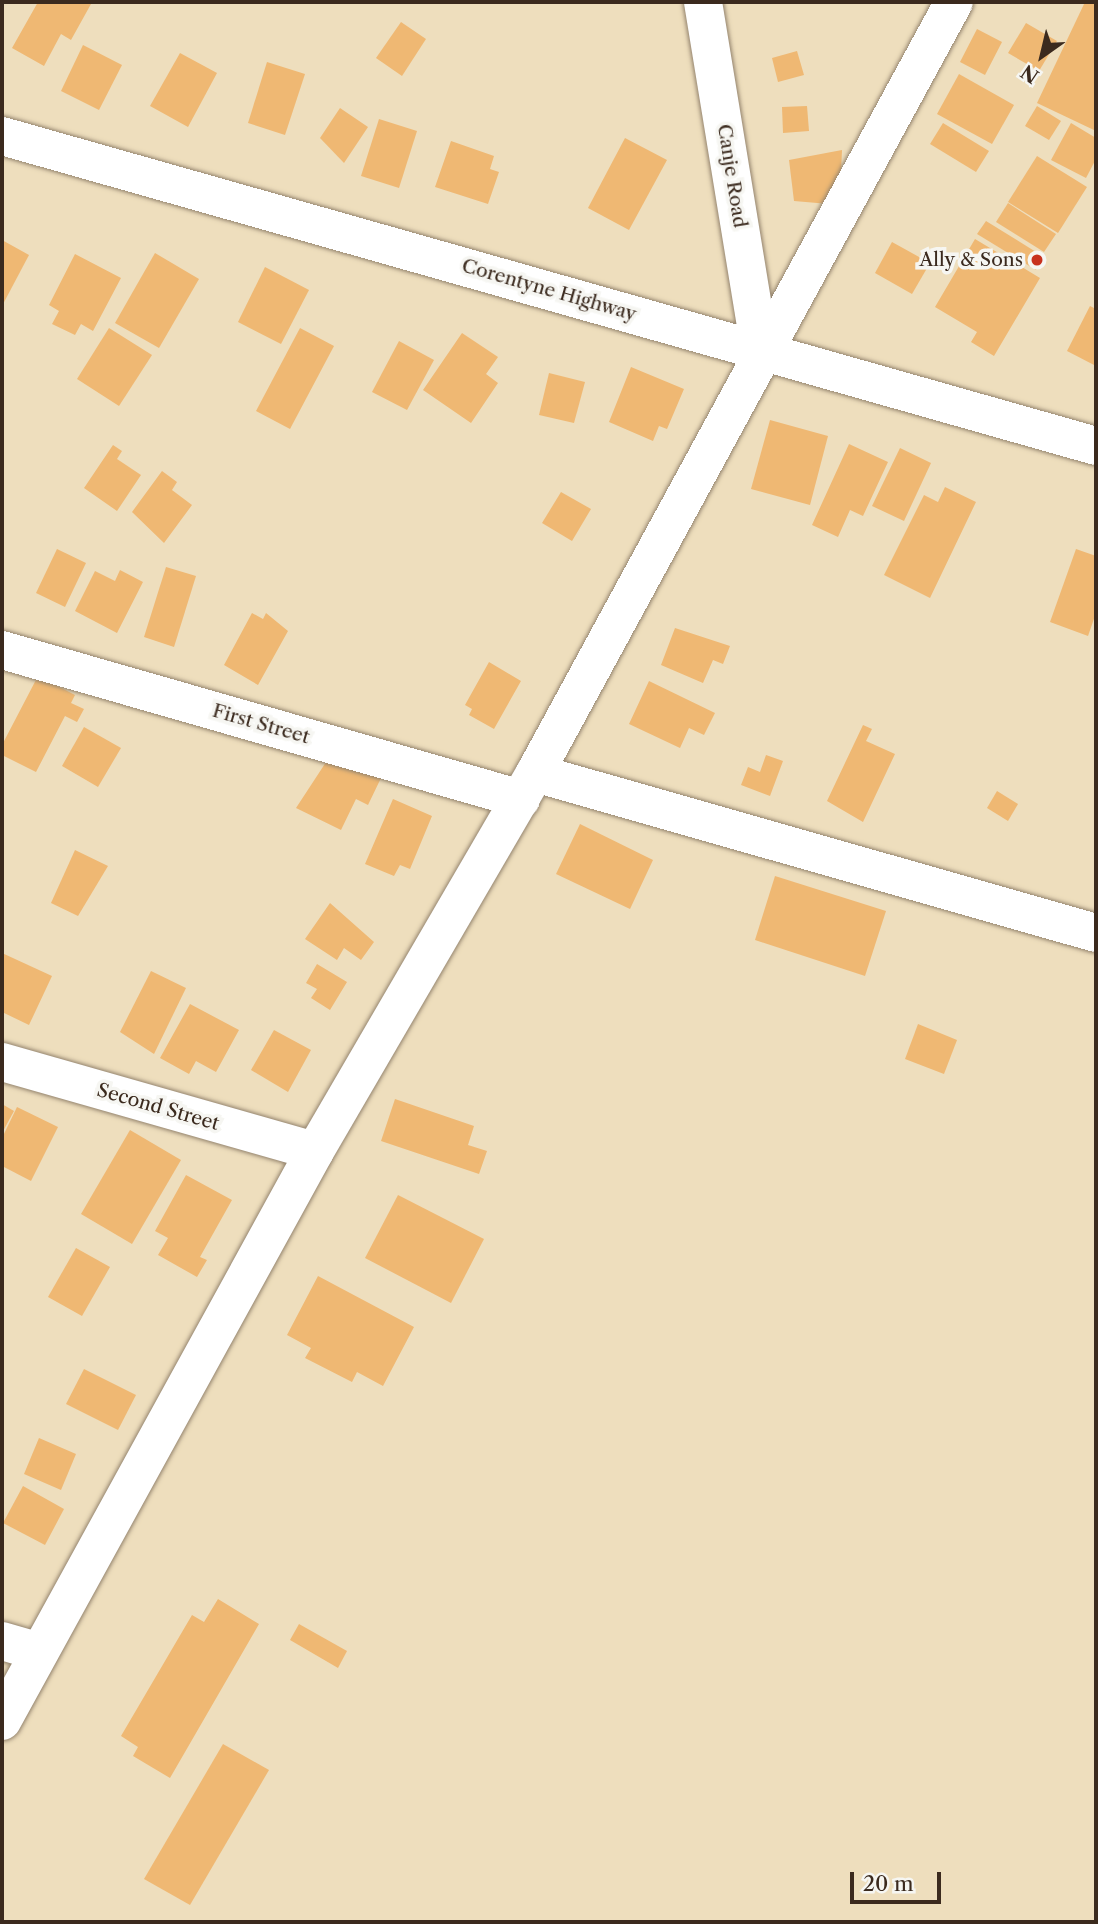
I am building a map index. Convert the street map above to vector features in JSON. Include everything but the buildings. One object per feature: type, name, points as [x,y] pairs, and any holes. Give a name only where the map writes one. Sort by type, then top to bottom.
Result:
[{"type":"street","name":"Canje Road","points":[[704,2],[760,350]]},
{"type":"street","points":[[2,1721],[20,1646],[315,1151],[528,786],[760,350],[953,2]]},
{"type":"street","name":"Corentyne Highway","points":[[2,136],[1096,446]]},
{"type":"street","name":"First Street","points":[[2,650],[1096,933]]},
{"type":"street","name":"Second Street","points":[[2,1062],[315,1151]]},
{"type":"place","name":"Ally & Sons","points":[[1037,260]]}]
